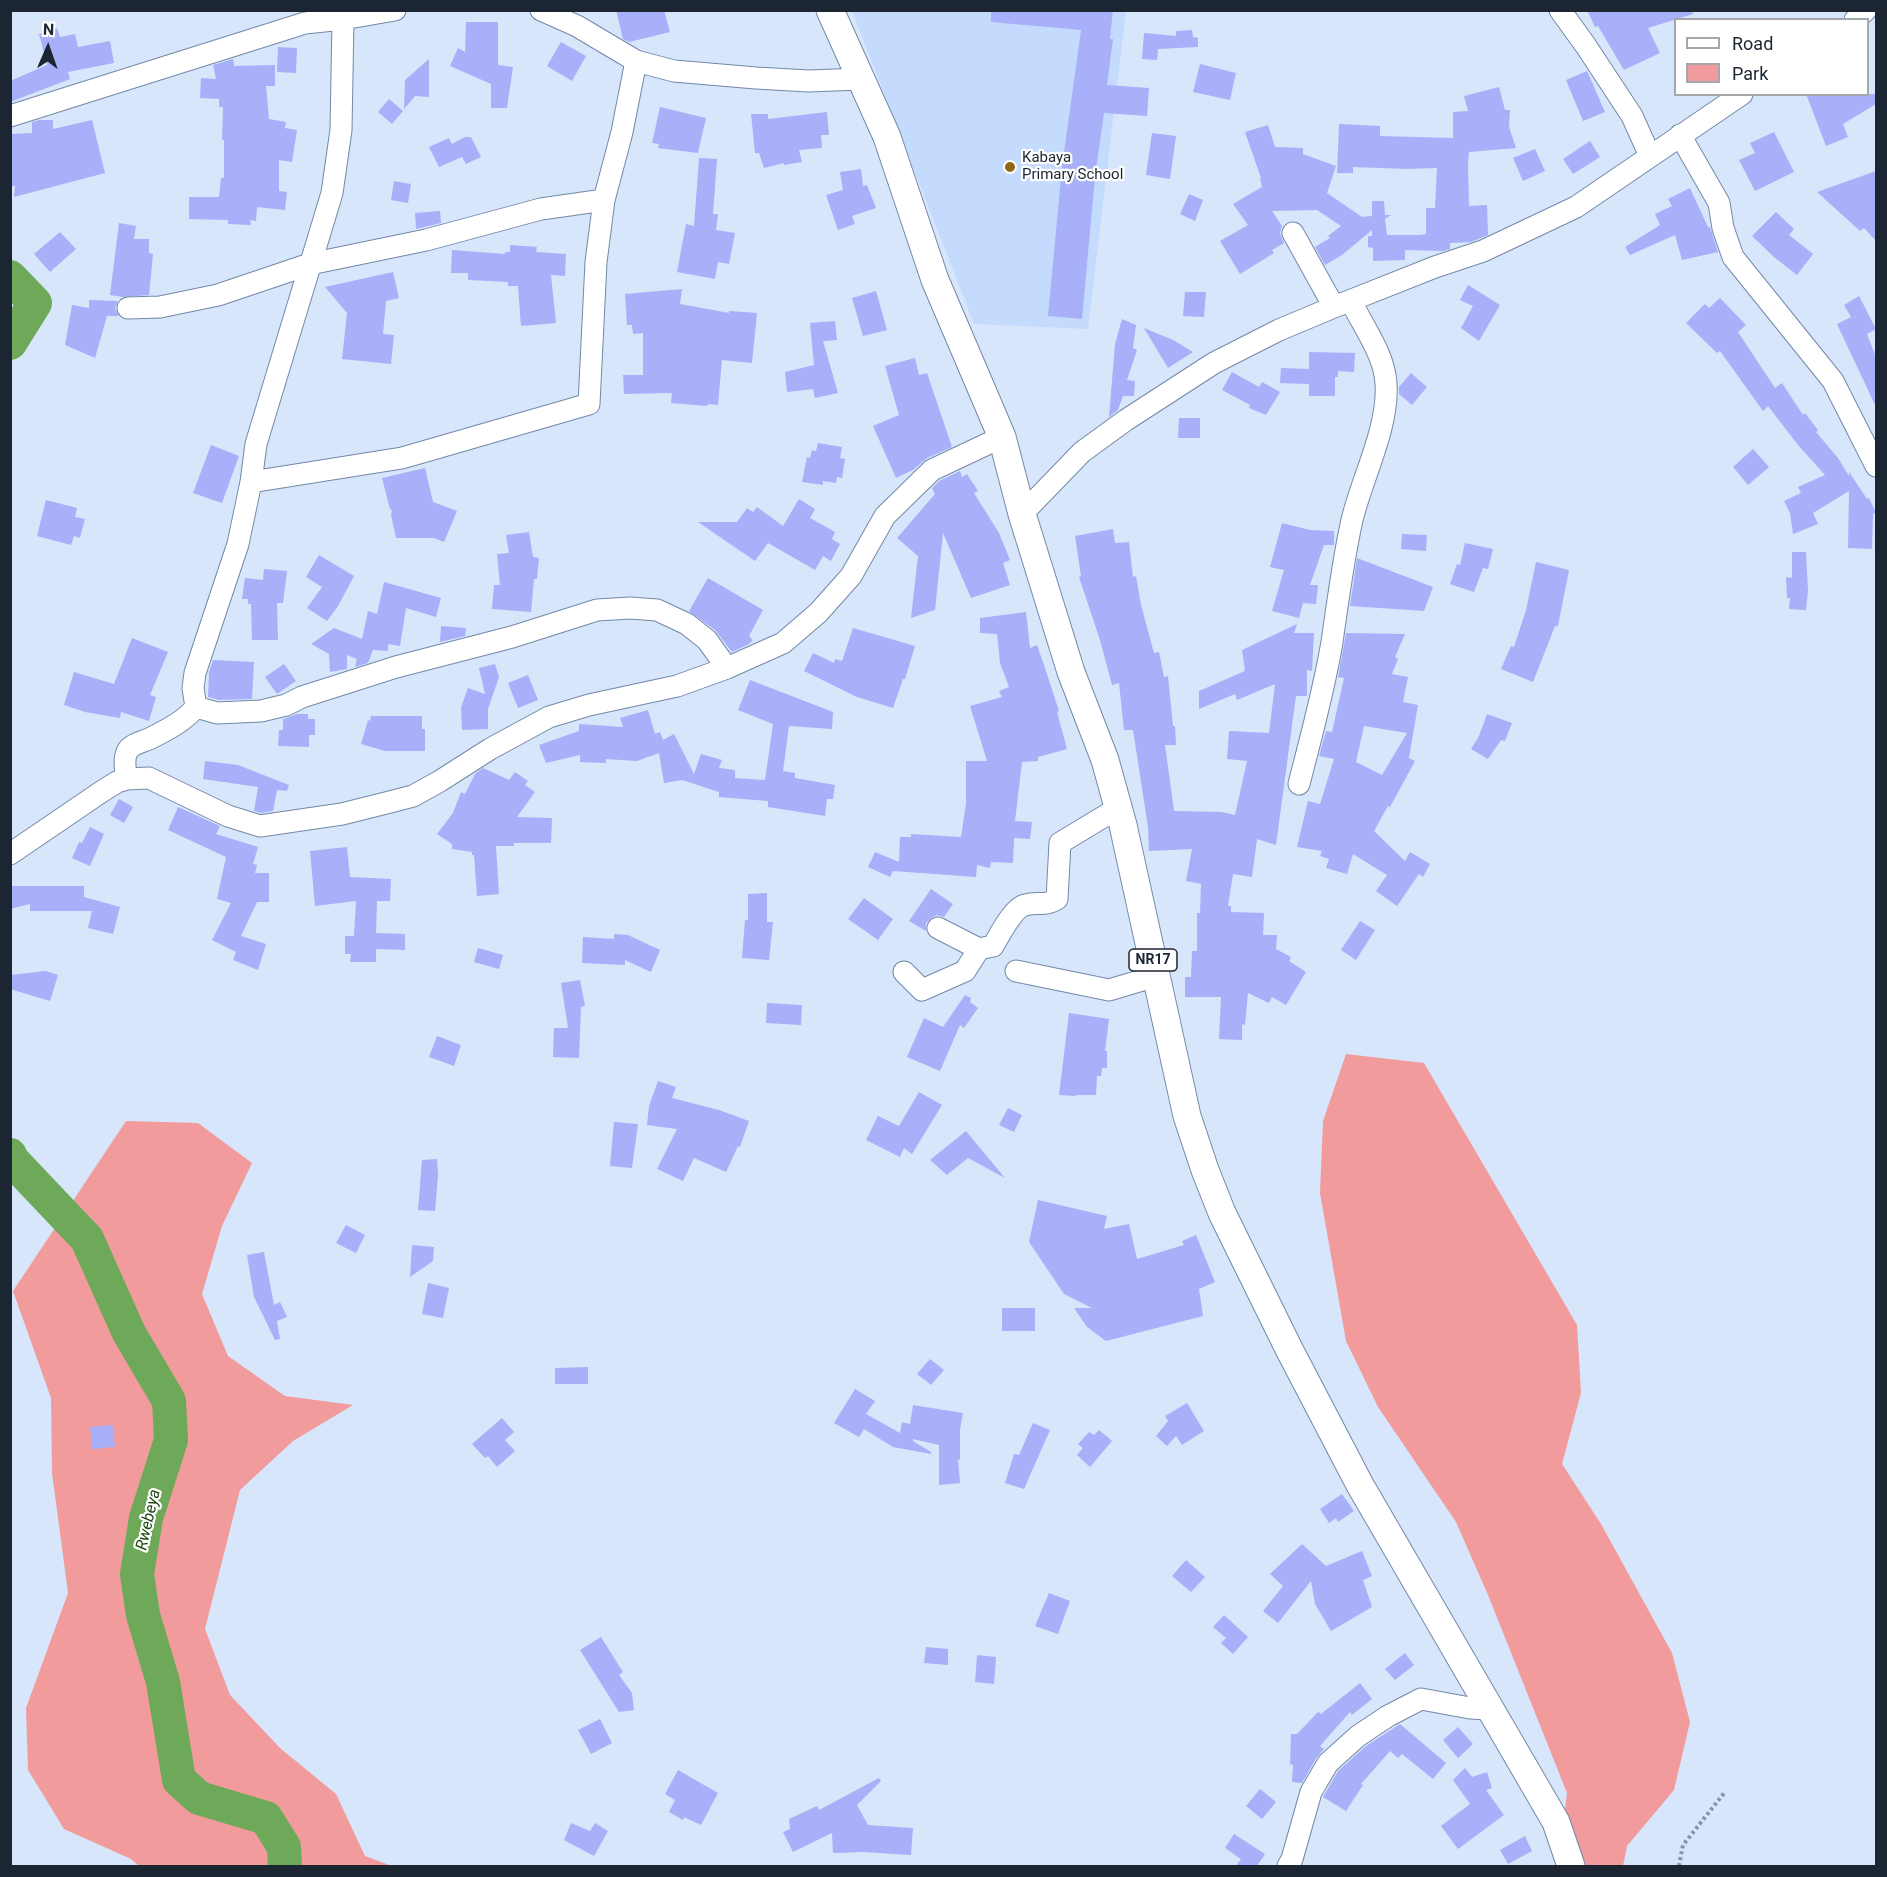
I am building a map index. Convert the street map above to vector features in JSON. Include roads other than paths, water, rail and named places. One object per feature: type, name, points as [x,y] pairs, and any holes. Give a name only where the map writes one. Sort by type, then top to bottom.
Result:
[{"type":"main road","name":"NR17","points":[[830,10],[887,137],[935,280],[1002,437],[1022,514],[1071,672],[1105,760],[1118,808],[1186,1116],[1204,1170],[1222,1213],[1289,1349],[1360,1485],[1556,1822],[1571,1866]]},
{"type":"street","points":[[10,116],[305,23],[341,15],[394,10]]},
{"type":"street","points":[[541,10],[578,26],[636,62],[674,71],[809,81],[860,79]]},
{"type":"street","points":[[1560,10],[1632,116],[1650,156]]},
{"type":"street","points":[[128,778],[124,763],[128,751],[134,745],[149,739],[190,714],[196,707],[193,687],[195,673],[238,543],[251,482],[256,444],[332,193],[341,130],[341,15]]},
{"type":"street","points":[[251,482],[402,458],[589,404],[596,262],[604,200],[622,132],[636,62]]},
{"type":"street","points":[[1022,514],[1082,452],[1126,420],[1214,363],[1279,330],[1435,267],[1483,251],[1576,207],[1739,96]]},
{"type":"street","points":[[1680,135],[1719,204],[1723,228],[1733,258],[1833,381],[1876,466]]},
{"type":"street","points":[[128,308],[160,307],[218,295],[310,264],[426,240],[541,210],[604,200]]},
{"type":"street","points":[[1293,233],[1382,360],[1386,383],[1386,410],[1353,519],[1314,727],[1299,784]]},
{"type":"street","points":[[10,854],[101,792],[128,778],[149,778],[228,816],[260,826],[342,814],[413,796],[440,782],[490,748],[549,717],[589,705],[677,686],[727,668],[783,643],[818,613],[851,576],[885,516],[932,470],[1002,437]]},
{"type":"street","points":[[196,707],[217,712],[261,711],[286,705],[302,697],[396,667],[522,634],[597,610],[630,608],[657,610],[687,624],[707,639],[727,668]]},
{"type":"street","points":[[938,928],[979,949],[993,946],[1014,912],[1024,905],[1048,905],[1057,899],[1060,843],[1118,808]]},
{"type":"street","points":[[904,972],[922,990],[965,971],[979,949]]},
{"type":"street","points":[[1016,971],[1109,990],[1156,976]]},
{"type":"street","points":[[1287,1866],[1292,1859],[1311,1792],[1328,1763],[1358,1736],[1388,1716],[1421,1699],[1470,1708],[1490,1709]]},
{"type":"waterway","name":"Rwebeya","points":[[10,277],[35,303],[10,343]]},
{"type":"waterway","name":"Rwebeya","points":[[10,1155],[13,1161],[87,1239],[129,1333],[169,1401],[171,1440],[146,1518],[137,1574],[143,1615],[163,1682],[179,1780],[199,1798],[266,1818],[284,1847],[285,1866]]},
{"type":"place","name":"Kabaya Primary School","points":[[1010,167]]}]
